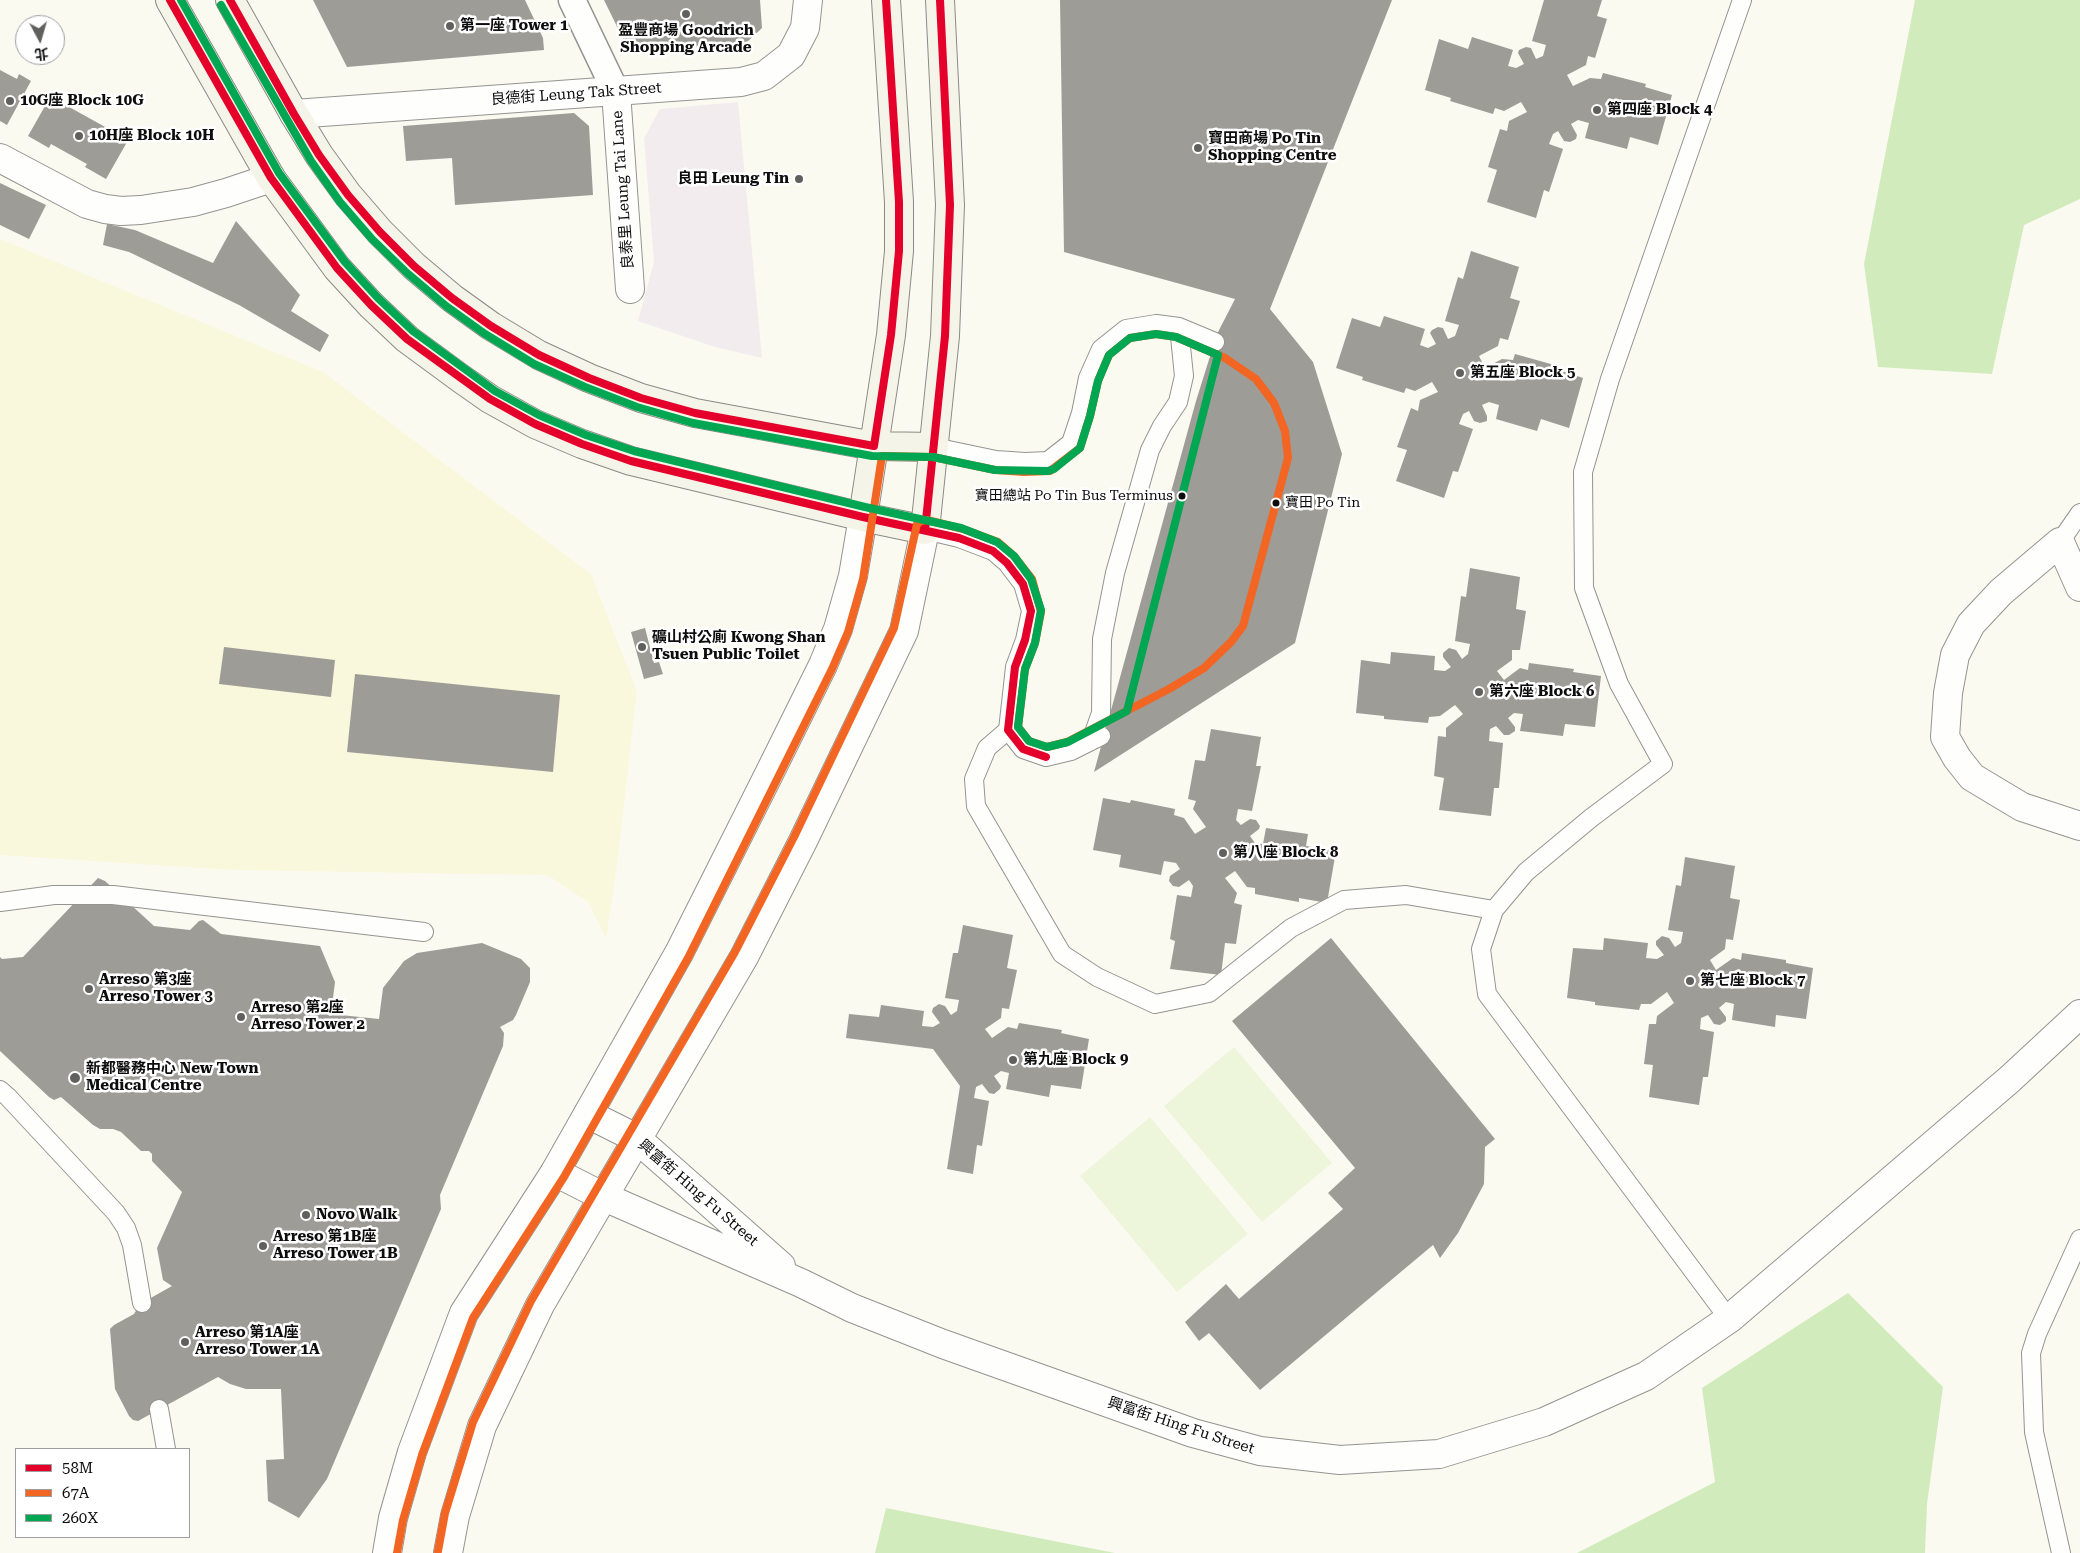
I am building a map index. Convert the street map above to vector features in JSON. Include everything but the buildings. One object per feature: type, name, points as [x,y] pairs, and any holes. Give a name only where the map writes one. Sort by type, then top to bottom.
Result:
[{"type":"main road","points":[[170,0],[271,178],[337,268],[371,305],[407,339],[490,399],[535,424],[631,460],[863,517],[925,530],[946,336],[950,205],[940,0]]},
{"type":"main road","points":[[230,0],[294,114],[348,195],[380,232],[408,259],[460,303],[491,326],[539,355],[598,382],[641,398],[677,408],[874,446],[934,447]]},
{"type":"main road","points":[[863,517],[891,335],[899,251],[899,202],[886,0]]},
{"type":"street","points":[[572,0],[616,92]]},
{"type":"street","name":"良德街 Leung Tak Street","points":[[294,114],[741,82],[764,76],[791,56],[805,28],[808,0]]},
{"type":"street","name":"良泰里 Leung Tai Lane","points":[[616,92],[630,289]]},
{"type":"street","points":[[0,158],[87,204],[105,209],[141,210],[193,202],[271,178]]},
{"type":"street","points":[[387,1553],[393,1518],[412,1452],[464,1313],[555,1172],[679,952],[823,665],[838,629],[853,576],[863,517]]},
{"type":"street","points":[[448,1553],[455,1516],[482,1426],[540,1305],[636,1138],[744,957],[803,841],[904,631],[925,530]]},
{"type":"street","points":[[2080,588],[2060,542],[2001,592],[1971,624],[1954,655],[1948,693],[1945,737],[1957,758],[1972,777],[2022,807],[2080,826]]},
{"type":"street","name":"興富街 Hing Fu Street","points":[[555,1172],[602,1196],[801,1283],[852,1308],[943,1344],[1193,1433],[1260,1452],[1340,1460],[1439,1454],[1544,1422],[1646,1376],[1729,1319],[2010,1079],[2080,1014]]},
{"type":"street","name":"興富街 Hing Fu Street","points":[[588,1114],[636,1138],[801,1283]]},
{"type":"lane","points":[[1729,1319],[1487,994],[1481,948],[1494,910],[1526,872],[1591,818],[1663,764],[1619,684],[1584,588],[1583,472],[1610,379],[1742,0]]},
{"type":"lane","points":[[934,447],[996,460],[1048,461],[1071,443],[1081,413],[1088,378],[1102,349],[1126,329],[1156,324],[1179,327],[1215,342]]},
{"type":"lane","points":[[1008,730],[1024,749],[1046,757],[1071,751],[1097,738],[1101,713],[1102,639],[1115,573],[1150,450],[1162,426],[1178,402],[1184,376],[1179,327]]},
{"type":"lane","points":[[2060,542],[2080,513]]},
{"type":"lane","points":[[925,530],[959,538],[993,551],[1007,563],[1023,584],[1031,611],[1025,640],[1015,667],[1008,730],[987,748],[977,771],[974,779],[976,806],[1062,954],[1097,977],[1155,1004],[1209,993],[1291,928],[1344,900],[1406,895],[1494,910]]},
{"type":"lane","points":[[0,902],[54,895],[113,894],[424,932]]},
{"type":"lane","points":[[0,1090],[116,1213],[126,1228],[132,1246],[142,1302]]},
{"type":"lane","points":[[2061,1553],[2034,1432],[2031,1353],[2037,1334],[2080,1239]]},
{"type":"lane","points":[[159,1409],[166,1448]]},
{"type":"shaded area","points":[[738,102],[762,358],[715,347],[638,321],[654,262],[644,138],[660,109]]},
{"type":"green space","points":[[1915,0],[2080,0],[2080,199],[2024,225],[1992,374],[1878,367],[1864,264]]},
{"type":"green space","points":[[0,239],[323,372],[591,574],[637,691],[617,866],[606,938],[588,902],[547,875],[232,870],[0,855]]},
{"type":"green space","points":[[1234,1047],[1332,1163],[1262,1222],[1164,1106]]},
{"type":"green space","points":[[1150,1117],[1248,1234],[1177,1292],[1080,1176]]},
{"type":"green space","points":[[1848,1293],[1943,1387],[1927,1504],[1925,1553],[1577,1553],[1715,1482],[1702,1388]]},
{"type":"green space","points":[[886,1508],[1115,1553],[875,1553]]},
{"type":"transit line","name":"58M","points":[[170,0],[271,178],[337,268],[371,305],[407,339],[490,399],[535,424],[582,444],[631,461],[959,538],[993,551],[1007,563],[1023,584],[1031,611],[1025,640],[1015,667],[1008,730],[1023,749],[1046,757]]},
{"type":"transit line","name":"260X","points":[[181,0],[279,173],[345,262],[378,298],[413,331],[495,391],[539,415],[586,435],[634,451],[865,507],[961,528],[997,542],[1014,556],[1031,579],[1041,610],[1035,643],[1025,669],[1018,727],[1029,741],[1047,747],[1068,742],[1127,711],[1218,355],[1176,337],[1156,334],[1130,338],[1109,355],[1098,381],[1080,448],[1054,469],[1048,471],[995,470],[933,457],[872,456],[693,423],[637,407],[585,387],[534,364],[485,334],[446,306],[407,273],[372,239],[340,202],[311,161],[221,5]]},
{"type":"transit line","name":"58M","points":[[230,0],[294,114],[319,155],[348,195],[380,232],[414,266],[452,298],[491,326],[539,355],[589,378],[641,398],[695,413],[874,446],[891,335],[899,251],[899,202],[886,0]]},
{"type":"transit line","name":"58M","points":[[925,530],[945,336],[950,205],[940,0]]},
{"type":"transit line","name":"67A","points":[[397,1553],[403,1520],[422,1455],[473,1318],[564,1177],[688,958],[832,669],[848,632],[863,579],[882,456],[933,457],[995,470],[1050,471],[1080,448],[1098,381],[1109,355],[1130,338],[1156,334],[1176,337],[1225,358],[1256,379],[1274,403],[1285,431],[1288,458],[1243,626],[1231,642],[1204,668],[1169,689],[1067,742],[1047,747],[1029,741],[1018,727],[1025,669],[1035,643],[1041,612],[1032,579],[1014,556],[998,542],[963,529],[927,520],[917,524],[894,628],[794,837],[735,952],[531,1301],[473,1422],[445,1513],[438,1551]]},
{"type":"place","name":"盈豐商場 Goodrich Shopping Arcade","points":[[686,14]]},
{"type":"place","name":"第一座 Tower 1","points":[[450,26]]},
{"type":"place","name":"10G座 Block 10G","points":[[10,101]]},
{"type":"place","name":"第四座 Block 4","points":[[1597,110]]},
{"type":"place","name":"10H座 Block 10H","points":[[79,136]]},
{"type":"place","name":"寶田商場 Po Tin Shopping Centre","points":[[1198,148]]},
{"type":"place","name":"良田 Leung Tin","points":[[799,179]]},
{"type":"place","name":"第五座 Block 5","points":[[1460,373]]},
{"type":"place","name":"寶田總站 Po Tin Bus Terminus","points":[[1182,496]]},
{"type":"place","name":"寶田 Po Tin","points":[[1276,503]]},
{"type":"place","name":"礦山村公廁 Kwong Shan Tsuen Public Toilet","points":[[642,647]]},
{"type":"place","name":"第六座 Block 6","points":[[1479,692]]},
{"type":"place","name":"第八座 Block 8","points":[[1223,853]]},
{"type":"place","name":"第七座 Block 7","points":[[1690,981]]},
{"type":"place","name":"Arreso 第3座 Arreso Tower 3","points":[[89,989]]},
{"type":"place","name":"Arreso 第2座 Arreso Tower 2","points":[[241,1017]]},
{"type":"place","name":"第九座 Block 9","points":[[1013,1060]]},
{"type":"place","name":"新都醫務中心 New Town Medical Centre","points":[[75,1078]]},
{"type":"place","name":"Novo Walk","points":[[306,1215]]},
{"type":"place","name":"Arreso 第1B座 Arreso Tower 1B","points":[[263,1246]]},
{"type":"place","name":"Arreso 第1A座 Arreso Tower 1A","points":[[185,1342]]}]
